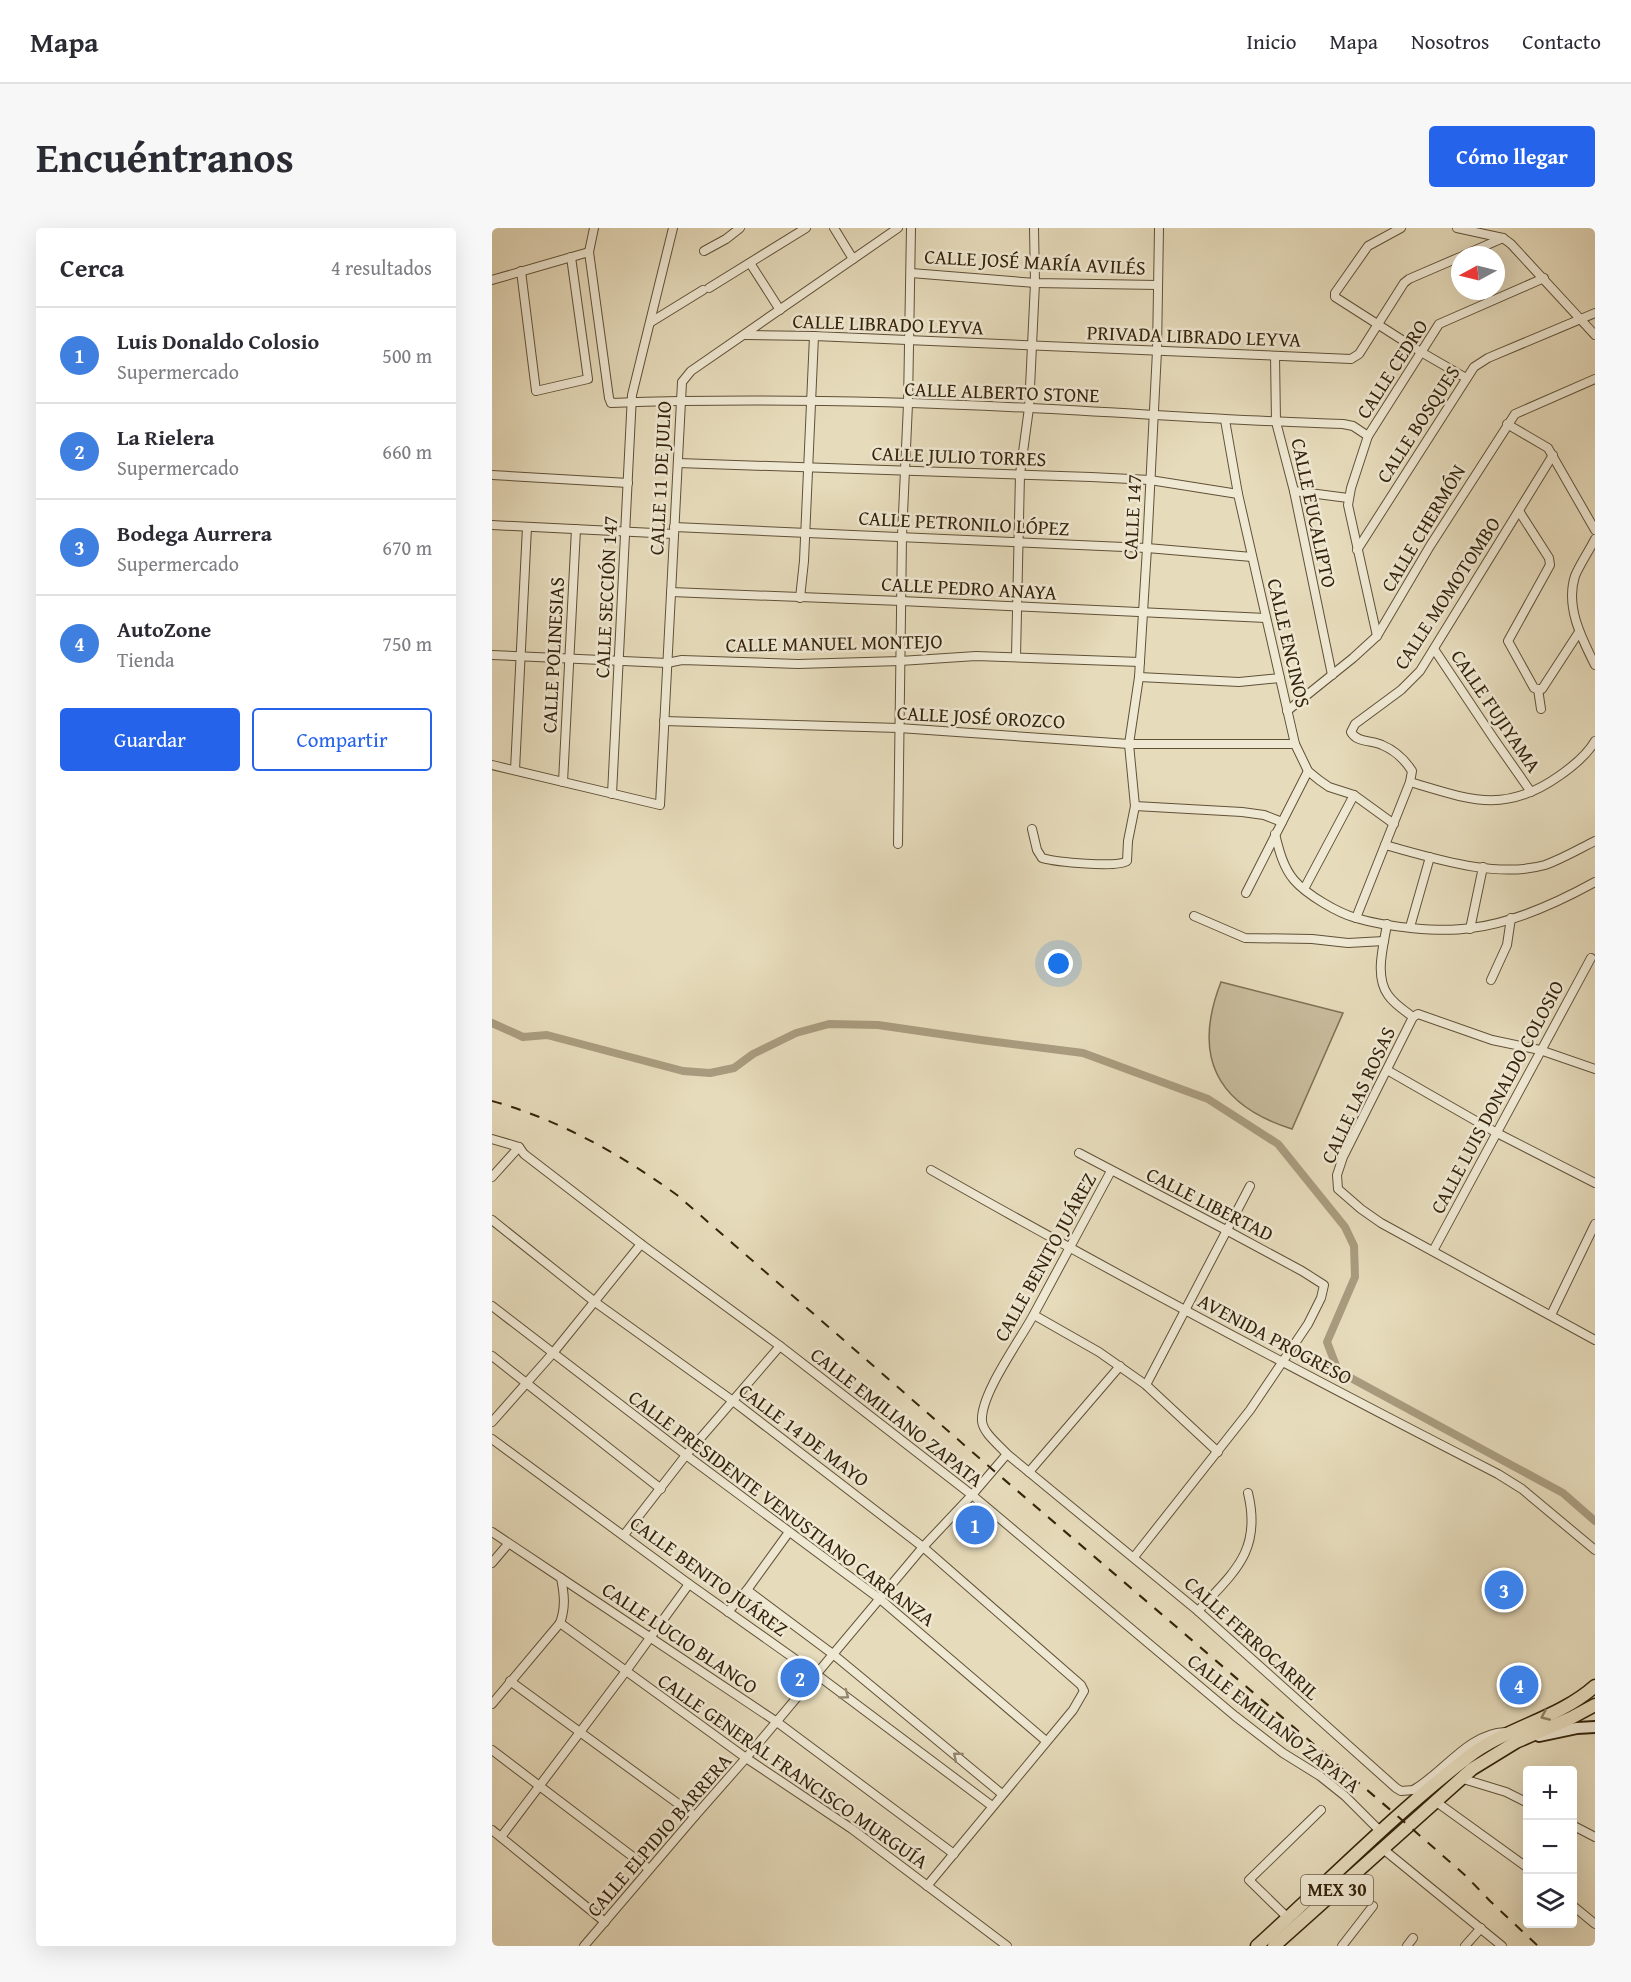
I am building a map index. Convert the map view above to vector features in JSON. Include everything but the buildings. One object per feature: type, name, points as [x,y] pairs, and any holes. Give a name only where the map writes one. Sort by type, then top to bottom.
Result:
[{"type":"main road","name":"MEX 30","points":[[1274,1946],[1460,1778],[1514,1737],[1571,1704],[1595,1686]]},
{"type":"main road","name":"MEX 30","points":[[1257,1946],[1380,1831],[1470,1756],[1514,1737],[1571,1718],[1595,1705]]},
{"type":"main road","points":[[1514,1737],[1595,1727]]},
{"type":"street","points":[[594,228],[589,252],[609,398],[611,403],[632,402]]},
{"type":"street","name":"CALLE SECCIÓN 147","points":[[612,794],[632,395],[673,228]]},
{"type":"street","points":[[704,251],[740,228]]},
{"type":"street","points":[[651,322],[806,228]]},
{"type":"street","points":[[834,228],[853,259]]},
{"type":"street","name":"CALLE 11 DE JULIO","points":[[612,794],[660,805],[682,382],[685,377],[743,335],[898,228]]},
{"type":"street","points":[[898,844],[902,536],[908,404],[910,228]]},
{"type":"street","points":[[1016,657],[1020,474],[1029,408],[1035,283],[1034,228]]},
{"type":"street","name":"CALLE 147","points":[[1032,829],[1037,850],[1042,858],[1096,864],[1121,864],[1127,861],[1128,841],[1135,806],[1129,744],[1139,677],[1147,548],[1154,416],[1159,228]]},
{"type":"street","points":[[1401,228],[1368,246],[1335,293],[1336,298],[1466,378]]},
{"type":"street","points":[[1456,228],[1503,238],[1523,255],[1595,335]]},
{"type":"street","points":[[1485,246],[1503,238]]},
{"type":"street","points":[[492,280],[589,252]]},
{"type":"street","points":[[521,271],[536,391],[588,379],[571,257]]},
{"type":"street","points":[[1377,324],[1404,283],[1451,261]]},
{"type":"street","points":[[750,263],[780,310]]},
{"type":"street","name":"CALLE JOSÉ MARÍA AVILÉS","points":[[911,273],[1035,283],[1158,285]]},
{"type":"street","name":"CALLE CEDRO","points":[[1348,498],[1368,436],[1439,324],[1544,278]]},
{"type":"street","name":"CALLE BOSQUES","points":[[1357,550],[1474,368],[1488,358],[1595,313]]},
{"type":"street","name":"PRIVADA LIBRADO LEYVA","points":[[1031,346],[1351,359],[1356,357],[1377,324]]},
{"type":"street","name":"CALLE LIBRADO LEYVA","points":[[743,335],[1031,346]]},
{"type":"street","points":[[800,598],[814,336]]},
{"type":"street","name":"CALLE EUCALIPTO","points":[[1275,356],[1276,422],[1294,491],[1332,675]]},
{"type":"street","name":"CALLE CHERMÓN","points":[[1287,711],[1377,636],[1430,546],[1507,424],[1519,411],[1595,380]]},
{"type":"street","name":"CALLE ALBERTO STONE","points":[[632,402],[810,401],[1029,408],[1225,420],[1343,424],[1353,426],[1368,436]]},
{"type":"street","name":"CALLE ENCINOS","points":[[1225,420],[1238,494],[1295,744],[1308,771],[1329,787],[1354,795],[1394,824]]},
{"type":"street","points":[[1507,424],[1548,448],[1595,530]]},
{"type":"street","name":"CALLE MOMOTOMBO","points":[[1410,782],[1412,771],[1394,752],[1380,744],[1354,737],[1351,732],[1355,724],[1411,682],[1420,671],[1553,455]]},
{"type":"street","name":"CALLE JULIO TORRES","points":[[678,463],[1150,480],[1238,494]]},
{"type":"street","points":[[492,476],[628,483]]},
{"type":"street","points":[[1294,491],[1348,498],[1357,550],[1377,636]]},
{"type":"street","points":[[1518,511],[1549,558],[1550,565],[1508,641],[1534,688],[1542,689],[1579,632]]},
{"type":"street","name":"CALLE PETRONILO LÓPEZ","points":[[492,525],[626,532],[902,536],[1147,548],[1252,557]]},
{"type":"street","points":[[515,770],[527,526]]},
{"type":"street","name":"CALLE POLINESIAS","points":[[563,782],[576,529]]},
{"type":"street","points":[[1595,539],[1576,575],[1573,588],[1573,602],[1579,632],[1595,665]]},
{"type":"street","name":"CALLE PEDRO ANAYA","points":[[671,592],[1266,618]]},
{"type":"street","name":"CALLE FUJIYAMA","points":[[1434,649],[1532,792]]},
{"type":"street","name":"CALLE MANUEL MONTEJO","points":[[492,655],[667,663],[682,660],[798,664],[900,662],[976,656],[1140,662]]},
{"type":"street","points":[[1139,677],[1239,682],[1280,678]]},
{"type":"street","points":[[1538,689],[1541,709]]},
{"type":"street","name":"CALLE JOSÉ OROZCO","points":[[664,721],[899,728],[1129,744],[1295,744]]},
{"type":"street","points":[[1356,918],[1410,782],[1482,801],[1498,801],[1532,792],[1569,769],[1592,747],[1595,741]]},
{"type":"street","points":[[492,765],[612,794]]},
{"type":"street","points":[[1246,893],[1308,771]]},
{"type":"street","points":[[1304,889],[1354,795]]},
{"type":"street","points":[[1135,806],[1242,812],[1264,815],[1282,822]]},
{"type":"street","points":[[1275,834],[1286,869],[1304,889],[1332,907],[1356,918],[1387,924],[1445,929],[1470,928],[1511,918],[1554,903],[1595,882]]},
{"type":"street","points":[[1385,845],[1430,858],[1483,867],[1519,869],[1544,865],[1595,841]]},
{"type":"street","points":[[1410,927],[1430,858]]},
{"type":"street","points":[[1470,928],[1483,867]]},
{"type":"street","points":[[1194,916],[1245,938],[1312,939],[1348,943],[1384,940]]},
{"type":"street","points":[[1491,981],[1508,945],[1511,918]]},
{"type":"street","points":[[1387,924],[1381,971],[1385,991],[1413,1017],[1418,1014],[1427,1016],[1492,1040],[1540,1050],[1595,1069]]},
{"type":"street","name":"CALLE LUIS DONALDO COLOSIO","points":[[1433,1251],[1591,958]]},
{"type":"street","name":"CALLE LAS ROSAS","points":[[1413,1017],[1343,1157],[1337,1175],[1338,1189],[1381,1223],[1433,1251]]},
{"type":"street","points":[[1387,1070],[1497,1132],[1595,1183]]},
{"type":"street","name":"CALLE EMILIANO ZAPATA","points":[[492,1139],[519,1147],[524,1154],[641,1244],[780,1346],[972,1495],[1235,1716],[1336,1789],[1380,1831]]},
{"type":"street","points":[[492,1177],[519,1147]]},
{"type":"street","name":"CALLE LIBERTAD","points":[[1078,1153],[1226,1230],[1324,1285],[1321,1298],[1308,1324],[1281,1363]]},
{"type":"street","name":"AVENIDA PROGRESO","points":[[931,1170],[1068,1249],[1186,1310],[1281,1363],[1498,1474],[1522,1489],[1595,1550]]},
{"type":"street","name":"CALLE BENITO JUÁREZ","points":[[982,1424],[988,1395],[1034,1315],[1111,1171]]},
{"type":"street","points":[[1146,1385],[1250,1186]]},
{"type":"street","name":"CALLE 14 DE MAYO","points":[[492,1220],[595,1302],[733,1401],[923,1547],[1069,1672],[1084,1691],[1079,1702],[1046,1742]]},
{"type":"street","points":[[1551,1315],[1595,1224]]},
{"type":"street","points":[[492,1422],[553,1353],[641,1244]]},
{"type":"street","points":[[1433,1251],[1595,1340]]},
{"type":"street","name":"CALLE PRESIDENTE VENUSTIANO CARRANZA","points":[[492,1306],[686,1455],[880,1599],[1046,1742]]},
{"type":"street","points":[[1034,1315],[1120,1366],[1146,1385],[1218,1452]]},
{"type":"street","points":[[624,1535],[662,1489],[686,1455],[780,1346]]},
{"type":"street","points":[[492,1356],[662,1489]]},
{"type":"street","points":[[1134,1557],[1250,1410],[1281,1363]]},
{"type":"street","points":[[1029,1472],[1120,1366]]},
{"type":"street","name":"CALLE FERROCARRIL","points":[[982,1424],[1006,1454],[1198,1611],[1388,1782],[1401,1791],[1419,1787],[1486,1735],[1494,1732],[1514,1737]]},
{"type":"street","name":"CALLE BENITO JUÁREZ","points":[[492,1439],[816,1674],[992,1806]]},
{"type":"street","name":"CALLE ELPIDIO BARRERA","points":[[584,1946],[834,1655],[923,1547],[972,1495],[1006,1454]]},
{"type":"street","points":[[1198,1611],[1238,1565],[1246,1552],[1251,1537],[1252,1522],[1248,1493]]},
{"type":"street","name":"CALLE LUCIO BLANCO","points":[[492,1532],[777,1722],[954,1854]]},
{"type":"street","points":[[728,1612],[789,1532]]},
{"type":"street","points":[[492,1563],[508,1544]]},
{"type":"street","points":[[492,1704],[560,1623],[564,1607],[561,1578]]},
{"type":"street","points":[[501,1837],[689,1584]]},
{"type":"street","name":"CALLE BENITO JUÁREZ","points":[[747,1590],[834,1655],[1002,1794]]},
{"type":"street","name":"CALLE GENERAL FRANCISCO MURGUÍA","points":[[560,1623],[746,1758],[852,1829],[1007,1946]]},
{"type":"street","points":[[510,1682],[694,1816]]},
{"type":"street","points":[[927,1886],[1046,1742]]},
{"type":"street","points":[[492,1750],[649,1869]]},
{"type":"street","points":[[1460,1778],[1506,1792],[1523,1801]]},
{"type":"street","points":[[1435,1801],[1523,1865]]},
{"type":"street","points":[[1288,1918],[1249,1880],[1321,1810]]},
{"type":"street","points":[[1577,1827],[1594,1832]]},
{"type":"street","points":[[492,1830],[605,1922]]},
{"type":"street","points":[[1383,1849],[1502,1946]]},
{"type":"street","points":[[1342,1946],[1373,1906]]},
{"type":"street","points":[[1577,1909],[1595,1924]]},
{"type":"street","points":[[1465,1946],[1480,1928]]},
{"type":"street","points":[[1407,1946],[1413,1938]]},
{"type":"shaded area","points":[[1221,982],[1343,1013],[1292,1129],[1266,1119],[1245,1106],[1228,1091],[1217,1074],[1211,1055],[1209,1033]]},
{"type":"waterway","points":[[492,1023],[523,1037],[547,1035],[683,1071],[710,1073],[734,1068],[753,1054],[796,1033],[829,1024],[878,1025],[1083,1053],[1208,1099],[1278,1144],[1345,1227],[1354,1246],[1355,1277],[1327,1342],[1338,1371],[1563,1493],[1595,1521]]},
{"type":"railway","points":[[492,1101],[542,1118],[589,1140],[634,1166],[677,1195],[993,1470],[1394,1813],[1466,1876],[1538,1946]]},
{"type":"place","name":"Luis Donaldo Colosio","points":[[975,1525]]},
{"type":"place","name":"Bodega Aurrera","points":[[1504,1590]]},
{"type":"place","name":"La Rielera","points":[[800,1678]]},
{"type":"place","name":"AutoZone","points":[[1519,1685]]}]
